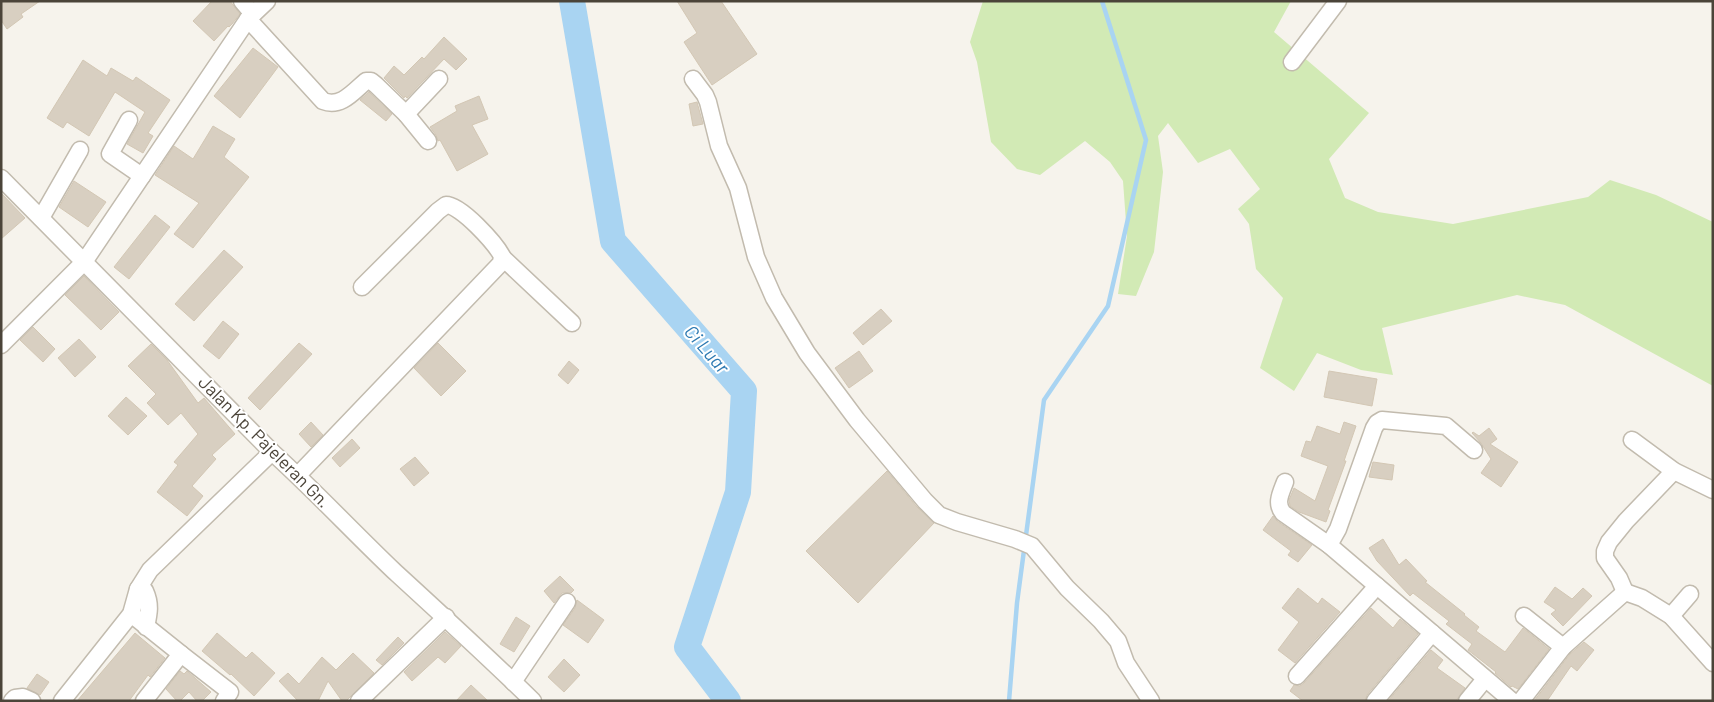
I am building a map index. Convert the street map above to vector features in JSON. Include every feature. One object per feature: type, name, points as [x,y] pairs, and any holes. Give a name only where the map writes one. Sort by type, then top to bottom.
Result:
[{"type":"street","points":[[242,1],[251,16],[323,101],[335,103],[342,101],[368,81],[376,85],[406,114],[428,141]]},
{"type":"street","points":[[1,346],[84,262],[251,16],[267,1]]},
{"type":"street","points":[[1292,62],[1338,1]]},
{"type":"street","points":[[406,114],[439,79]]},
{"type":"street","points":[[693,79],[708,102],[719,146],[738,188],[756,257],[774,298],[807,353],[857,420],[939,515],[1032,546],[1067,588],[1118,641],[1126,663],[1151,701]]},
{"type":"street","points":[[129,120],[110,154],[142,176]]},
{"type":"street","points":[[41,218],[80,150]]},
{"type":"street","name":"Jalan Kp. Pajeleran Gn.","points":[[1,178],[272,452],[533,701]]},
{"type":"street","points":[[362,287],[438,211],[446,205],[453,206],[466,214],[503,258],[572,323]]},
{"type":"street","points":[[298,475],[501,263],[503,258]]},
{"type":"street","points":[[1329,545],[1338,529],[1377,423],[1382,420],[1446,426],[1474,450]]},
{"type":"street","points":[[1632,440],[1674,471],[1713,490]]},
{"type":"street","points":[[62,701],[130,614],[138,589],[150,570],[272,452]]},
{"type":"street","points":[[1674,471],[1626,521],[1609,542],[1605,551],[1606,558],[1619,578],[1625,592],[1642,598],[1671,616],[1713,664]]},
{"type":"street","points":[[1285,482],[1278,502],[1279,509],[1283,513],[1329,545],[1512,701]]},
{"type":"street","points":[[1297,676],[1377,586]]},
{"type":"street","points":[[138,589],[145,591],[149,598],[150,607],[146,627]]},
{"type":"street","points":[[1521,701],[1563,647],[1625,592]]},
{"type":"street","points":[[1671,616],[1690,594]]},
{"type":"street","points":[[513,682],[567,602]]},
{"type":"street","points":[[130,614],[230,692],[224,701]]},
{"type":"street","points":[[1524,616],[1563,647]]},
{"type":"street","points":[[359,701],[446,617]]},
{"type":"street","points":[[1375,701],[1432,633]]},
{"type":"street","points":[[144,701],[181,654]]},
{"type":"street","points":[[1467,701],[1485,679]]},
{"type":"street","points":[[12,701],[15,698],[23,697],[32,701]]},
{"type":"green space","points":[[983,1],[1291,1],[1274,32],[1369,113],[1329,159],[1345,198],[1378,212],[1453,224],[1588,197],[1610,180],[1656,195],[1713,222],[1713,386],[1565,305],[1517,295],[1382,328],[1393,375],[1361,370],[1317,353],[1294,391],[1260,368],[1283,298],[1256,269],[1249,224],[1238,209],[1260,189],[1230,149],[1198,163],[1168,123],[1158,136],[1163,172],[1154,252],[1136,296],[1118,294],[1127,236],[1123,181],[1110,162],[1085,141],[1040,175],[1017,169],[991,142],[977,62],[970,42]]},
{"type":"building","points":[[1,1],[40,1],[21,14],[23,17],[7,29],[1,20]]},
{"type":"building","points":[[212,1],[230,1],[240,14],[214,41],[193,21]]},
{"type":"building","points":[[677,1],[721,1],[757,54],[712,85],[684,42],[697,33]]},
{"type":"building","points":[[444,37],[467,59],[456,70],[444,59],[407,98],[405,96],[404,98],[384,78],[394,66],[404,75],[422,57],[424,59]]},
{"type":"building","points":[[253,48],[278,67],[240,118],[214,96]]},
{"type":"building","points":[[83,60],[107,76],[111,68],[133,81],[136,77],[170,100],[148,133],[153,136],[143,153],[127,144],[145,112],[115,92],[89,136],[67,122],[63,128],[47,118]]},
{"type":"building","points":[[369,92],[392,114],[386,121],[360,100]]},
{"type":"building","points":[[479,96],[488,119],[472,125],[488,154],[457,171],[440,140],[438,141],[430,127],[457,111],[455,106]]},
{"type":"building","points":[[697,102],[703,124],[693,126],[689,104]]},
{"type":"building","points":[[213,126],[235,139],[224,157],[249,177],[193,248],[174,234],[199,203],[155,175],[174,146],[193,159]]},
{"type":"building","points":[[74,181],[106,202],[88,227],[59,207]]},
{"type":"building","points":[[1,193],[25,218],[1,239]]},
{"type":"building","points":[[155,215],[170,227],[129,279],[114,267]]},
{"type":"building","points":[[224,250],[243,267],[194,321],[175,304]]},
{"type":"building","points":[[84,276],[119,312],[101,330],[65,295]]},
{"type":"building","points":[[881,309],[892,321],[863,345],[853,333]]},
{"type":"building","points":[[223,321],[239,334],[219,359],[203,346]]},
{"type":"building","points":[[33,327],[55,349],[43,362],[20,340]]},
{"type":"building","points":[[79,339],[96,357],[75,377],[58,358]]},
{"type":"building","points":[[299,343],[312,354],[260,410],[248,398]]},
{"type":"building","points":[[438,343],[466,371],[441,396],[414,368]]},
{"type":"building","points":[[151,344],[167,360],[198,403],[204,398],[235,434],[212,455],[216,459],[192,486],[203,496],[187,516],[157,492],[178,465],[174,462],[198,434],[181,413],[168,425],[147,403],[156,394],[128,366]]},
{"type":"building","points":[[859,351],[873,371],[849,388],[835,368]]},
{"type":"building","points":[[569,361],[579,370],[568,384],[558,375]]},
{"type":"building","points":[[1329,371],[1377,379],[1372,406],[1324,397]]},
{"type":"building","points":[[126,397],[147,416],[128,435],[108,416]]},
{"type":"building","points":[[311,422],[323,435],[311,447],[299,434]]},
{"type":"building","points":[[1344,422],[1356,426],[1344,461],[1346,461],[1328,510],[1330,511],[1326,522],[1299,512],[1290,506],[1289,500],[1294,488],[1315,501],[1328,466],[1301,456],[1306,441],[1311,442],[1317,426],[1340,434]]},
{"type":"building","points":[[1489,428],[1497,439],[1490,444],[1518,462],[1501,487],[1481,473],[1491,459],[1472,433],[1479,436]]},
{"type":"building","points":[[352,439],[360,448],[340,467],[332,458]]},
{"type":"building","points":[[415,457],[429,473],[414,486],[400,469]]},
{"type":"building","points":[[1373,462],[1394,465],[1392,480],[1369,477]]},
{"type":"building","points":[[887,471],[917,507],[934,523],[858,603],[806,551]]},
{"type":"building","points":[[1273,516],[1277,521],[1312,545],[1298,562],[1288,555],[1291,551],[1263,530]]},
{"type":"building","points":[[1383,539],[1399,565],[1406,559],[1427,581],[1425,582],[1479,627],[1476,631],[1505,652],[1523,628],[1549,649],[1518,689],[1511,687],[1496,672],[1468,650],[1472,644],[1446,624],[1449,621],[1413,593],[1410,596],[1377,561],[1369,548]]},
{"type":"building","points":[[560,576],[574,590],[571,593],[562,593],[554,603],[544,591]]},
{"type":"building","points":[[1555,587],[1572,599],[1583,588],[1592,596],[1563,626],[1551,614],[1556,610],[1544,602]]},
{"type":"building","points":[[1298,588],[1318,604],[1322,598],[1340,612],[1295,663],[1278,650],[1299,622],[1282,608]]},
{"type":"building","points":[[577,600],[604,620],[588,643],[563,625],[575,608]]},
{"type":"building","points":[[1371,608],[1393,628],[1400,619],[1418,634],[1367,695],[1365,701],[1303,701],[1290,691],[1294,685],[1300,686],[1304,683]]},
{"type":"building","points":[[516,617],[530,626],[514,652],[500,644]]},
{"type":"building","points":[[445,632],[461,646],[445,663],[438,657],[412,681],[404,672]]},
{"type":"building","points":[[135,633],[165,658],[150,677],[148,675],[129,701],[77,701]]},
{"type":"building","points":[[217,633],[246,658],[252,652],[275,673],[254,696],[231,674],[202,651]]},
{"type":"building","points":[[398,637],[404,643],[382,665],[376,660]]},
{"type":"building","points":[[1584,642],[1594,650],[1577,671],[1571,666],[1547,701],[1534,701],[1570,654]]},
{"type":"building","points":[[1431,650],[1443,660],[1437,668],[1465,688],[1456,701],[1388,701]]},
{"type":"building","points":[[353,653],[374,673],[346,701],[342,701],[328,681],[318,701],[298,701],[279,681],[288,673],[299,684],[322,657],[336,670]]},
{"type":"building","points":[[564,659],[580,675],[564,692],[548,677]]},
{"type":"building","points":[[180,671],[184,674],[187,671],[211,692],[202,701],[197,701],[189,692],[180,701],[177,701],[166,689]]},
{"type":"building","points":[[37,674],[49,682],[40,695],[27,688]]},
{"type":"building","points":[[471,685],[488,701],[456,701]]},
{"type":"waterway","name":"Ci Luar","points":[[572,1],[613,241],[744,391],[738,492],[687,647],[728,701]]},
{"type":"waterway","points":[[1009,701],[1017,603],[1044,400],[1108,306],[1146,140],[1102,1]]}]
